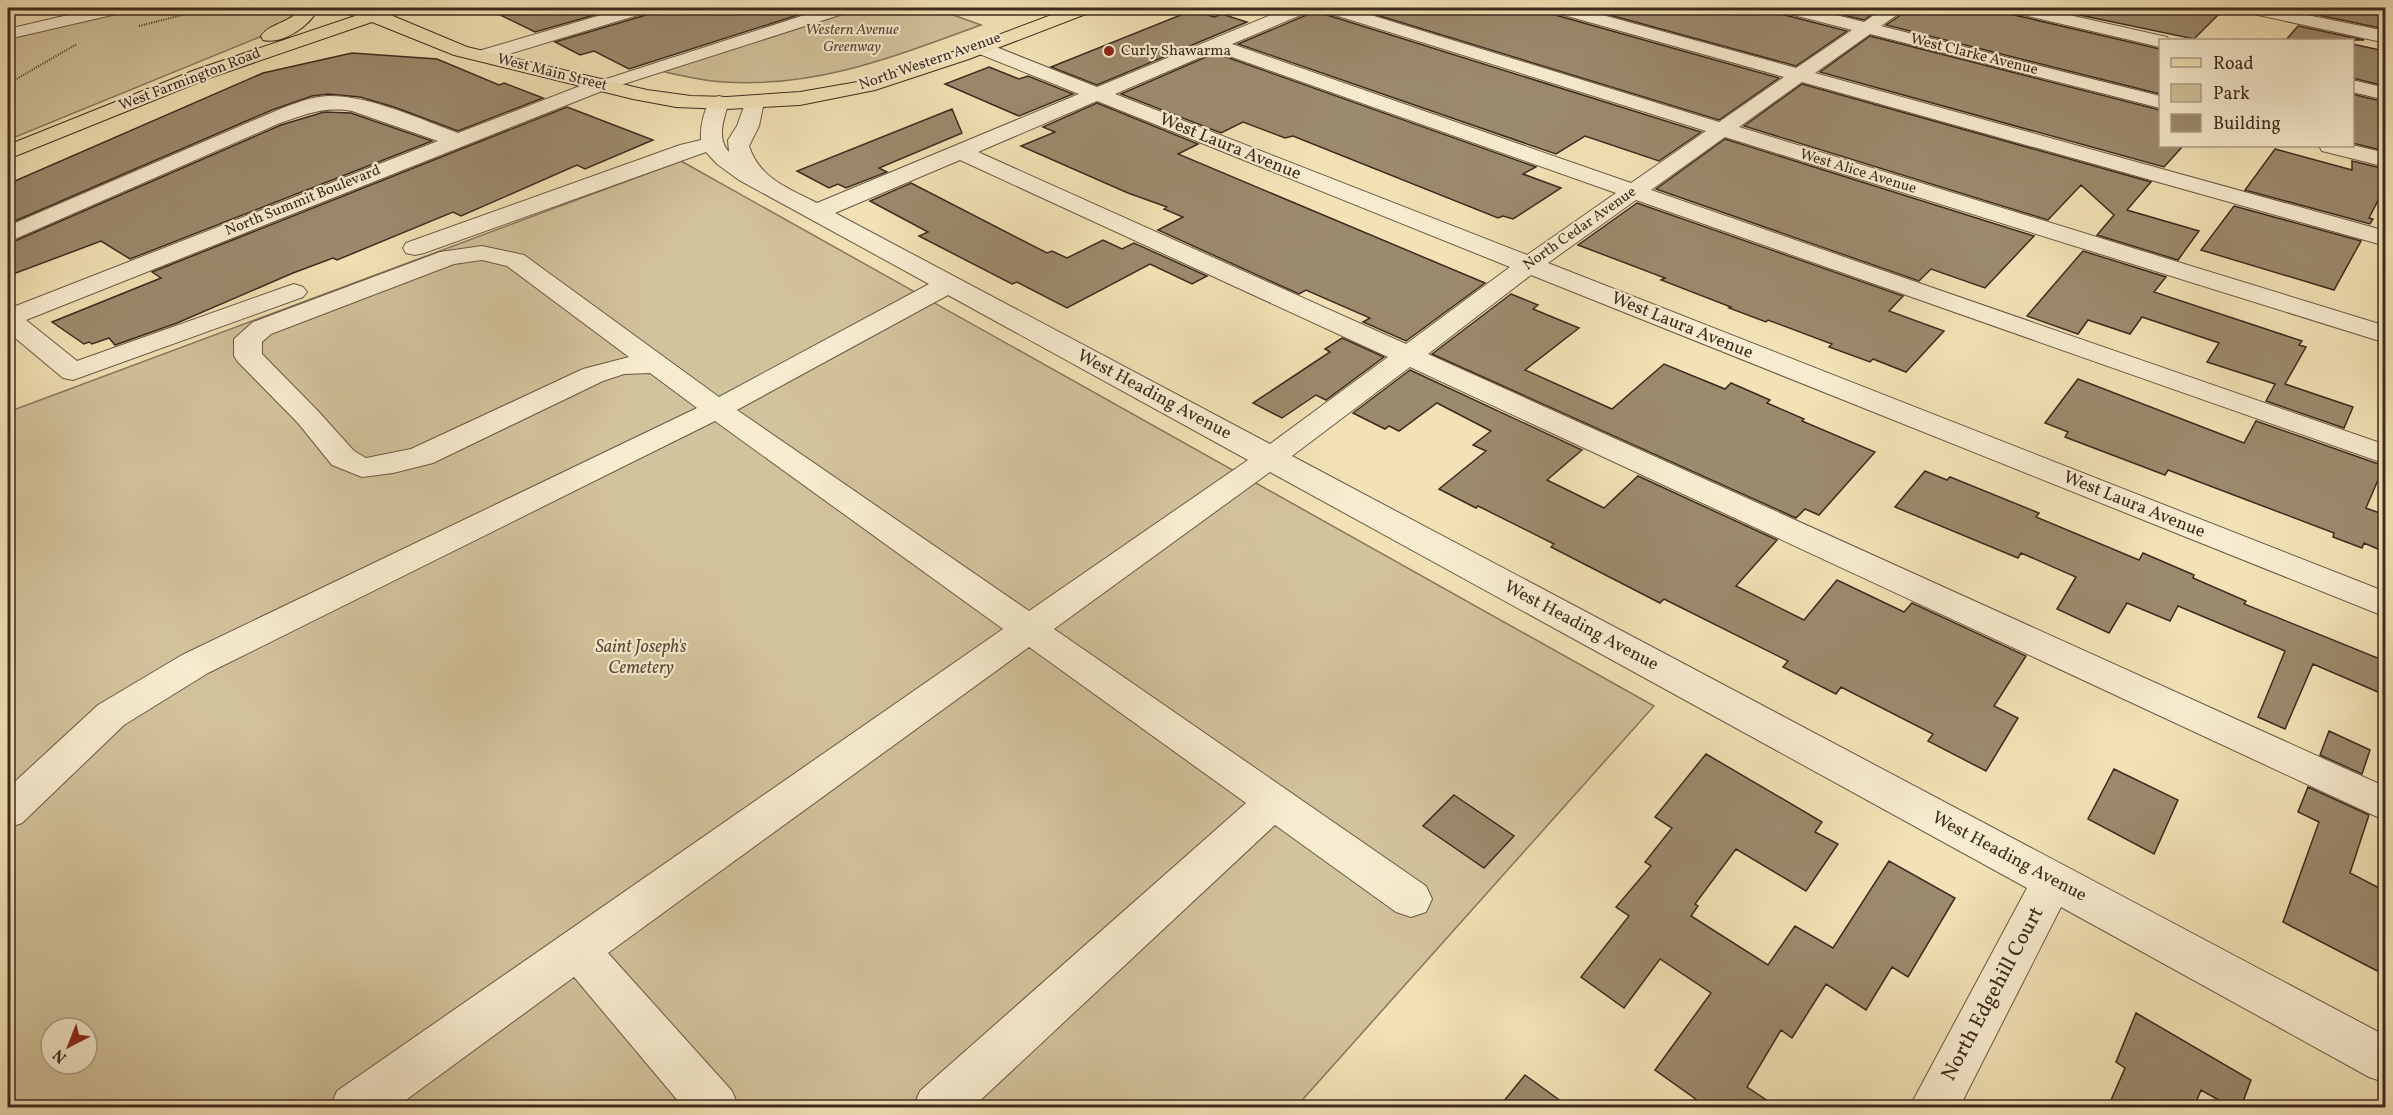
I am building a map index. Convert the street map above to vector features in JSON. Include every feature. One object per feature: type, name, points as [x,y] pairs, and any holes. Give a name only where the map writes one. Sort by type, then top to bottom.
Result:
[{"type":"main road","points":[[181,82],[214,59],[291,27],[308,14],[310,8]]},
{"type":"main road","name":"West Main Street","points":[[350,8],[380,10],[434,43],[461,51],[594,83],[689,102],[736,102]]},
{"type":"main road","name":"North Western Avenue","points":[[736,102],[809,97],[865,86],[1083,8]]},
{"type":"main road","name":"West Farmington Road","points":[[8,153],[181,82],[380,10]]},
{"type":"main road","points":[[181,82],[313,45],[361,39]]},
{"type":"main road","points":[[384,39],[434,43]]},
{"type":"street","points":[[8,34],[119,8]]},
{"type":"street","points":[[461,51],[605,8]]},
{"type":"street","points":[[482,56],[642,8]]},
{"type":"street","name":"North Summit Boulevard","points":[[8,300],[594,83],[843,8]]},
{"type":"street","points":[[816,212],[1302,8]]},
{"type":"street","name":"West Alice Avenue","points":[[1331,8],[2385,335]]},
{"type":"street","points":[[1559,8],[2385,239]]},
{"type":"street","name":"West Clarke Avenue","points":[[1788,8],[2159,102]]},
{"type":"street","name":"North Cedar Avenue","points":[[354,1107],[1270,458],[1529,265],[1895,8]]},
{"type":"street","points":[[2017,8],[2159,41]]},
{"type":"street","points":[[2249,8],[2385,37]]},
{"type":"street","points":[[1213,44],[2385,454]]},
{"type":"street","name":"West Laura Avenue","points":[[979,47],[2385,604]]},
{"type":"street","points":[[2354,86],[2385,94]]},
{"type":"street","points":[[8,235],[301,108],[329,102],[353,105],[447,137]]},
{"type":"street","points":[[8,318],[69,369],[80,371],[460,231],[688,150],[713,144],[710,133],[736,102]]},
{"type":"street","name":"West Heading Avenue","points":[[736,102],[748,126],[739,140],[739,152],[750,172],[777,191]]},
{"type":"street","name":"North Summit Boulevard","points":[[8,318],[447,137]]},
{"type":"street","name":"West Heading Avenue","points":[[713,144],[719,154],[730,164],[777,191],[2385,1061]]},
{"type":"street","points":[[2334,147],[2385,160]]},
{"type":"street","points":[[959,151],[1772,521],[2385,805]]},
{"type":"street","points":[[655,364],[621,366],[593,375],[422,456],[393,464],[362,468],[343,458],[308,417],[248,356],[247,350],[248,339],[262,328],[449,257],[482,253],[515,260],[717,409],[1411,899]]},
{"type":"street","points":[[8,812],[111,715],[195,664],[717,409],[949,284]]},
{"type":"street","points":[[937,1107],[1274,802]]},
{"type":"street","name":"North Edgehill Court","points":[[1933,1107],[2052,881]]},
{"type":"street","points":[[577,950],[715,1107]]},
{"type":"path","points":[[134,27],[210,8]]},
{"type":"path","points":[[8,84],[50,58],[82,42]]},
{"type":"green space","points":[[136,8],[300,8],[300,11],[272,32],[8,140],[8,38]]},
{"type":"green space","name":"Western Avenue Greenway","points":[[853,8],[934,8],[981,25],[887,58],[824,75],[792,80],[759,83],[724,82],[661,71]]},
{"type":"green space","name":"Saint Joseph's Cemetery","points":[[681,161],[1654,706],[1296,1107],[8,1108],[8,412]]},
{"type":"building","points":[[486,8],[619,8],[535,32]]},
{"type":"building","points":[[653,8],[800,8],[801,14],[629,69],[594,51],[580,55],[555,42],[649,14]]},
{"type":"building","points":[[1313,8],[1320,8],[1324,14],[1701,132],[1659,161],[1585,136],[1556,154],[1238,44],[1309,14]]},
{"type":"building","points":[[1354,8],[1548,8],[1552,14],[1779,78],[1719,120]]},
{"type":"building","points":[[1584,8],[1777,8],[1781,14],[1847,31],[1796,66]]},
{"type":"building","points":[[1815,8],[1881,8],[1864,20]]},
{"type":"building","points":[[1906,8],[2006,8],[2010,14],[2159,49],[2159,94],[1886,25],[1902,14]]},
{"type":"building","points":[[2046,8],[2192,8],[2219,14],[2194,39]]},
{"type":"building","points":[[2312,8],[2361,8],[2385,13],[2385,20],[2380,28],[2308,13]]},
{"type":"building","points":[[1193,10],[1214,17],[1222,14],[1247,22],[1097,85],[1051,67]]},
{"type":"building","points":[[2298,26],[2364,40],[2354,39],[2287,39]]},
{"type":"building","points":[[1870,36],[2159,110],[2159,147],[2182,147],[2164,167],[1820,72]]},
{"type":"building","points":[[2354,44],[2385,51],[2385,86],[2354,78]]},
{"type":"building","points":[[352,53],[437,59],[499,85],[504,83],[543,98],[458,131],[360,97],[328,94],[312,96],[272,110],[8,224],[8,184],[263,73]]},
{"type":"building","points":[[1215,53],[1536,167],[1523,174],[1561,188],[1513,219],[1503,216],[1498,218],[1293,136],[1285,138],[1243,122],[1221,133],[1121,94]]},
{"type":"building","points":[[989,67],[1019,79],[1028,76],[1073,94],[1019,116],[945,84]]},
{"type":"building","points":[[1802,84],[2151,182],[2127,210],[2199,231],[2178,260],[2097,235],[2114,215],[2081,185],[2048,220],[1744,126]]},
{"type":"building","points":[[2354,94],[2385,102],[2385,151],[2354,143]]},
{"type":"building","points":[[1097,103],[1198,144],[1178,154],[1485,283],[1406,341],[1363,322],[1370,318],[1306,290],[1299,294],[1158,230],[1183,217],[1164,209],[1167,207],[1128,193],[1021,146],[1055,132],[1043,127]]},
{"type":"building","points":[[567,107],[653,140],[585,169],[577,165],[461,216],[453,212],[337,260],[333,258],[293,273],[177,323],[115,345],[109,338],[92,344],[89,342],[84,344],[52,322],[161,278],[152,272]]},
{"type":"building","points":[[952,109],[962,133],[879,168],[887,172],[846,188],[838,184],[829,188],[797,171]]},
{"type":"building","points":[[324,112],[351,113],[432,141],[130,259],[101,241],[8,276],[8,244],[281,125]]},
{"type":"building","points":[[1725,139],[2034,236],[1985,288],[1931,269],[1919,281],[1656,189]]},
{"type":"building","points":[[2275,149],[2352,170],[2352,161],[2385,169],[2385,187],[2369,218],[2373,219],[2370,224],[2245,190]]},
{"type":"building","points":[[911,183],[1047,253],[1052,251],[1067,258],[1103,240],[1122,249],[1134,243],[1207,276],[1192,284],[1150,264],[1067,308],[1017,282],[1012,284],[919,236],[928,232],[870,201]]},
{"type":"building","points":[[1637,203],[1903,296],[1889,311],[1944,331],[1906,372],[1873,359],[1870,362],[1829,347],[1832,344],[1729,308],[1731,307],[1661,280],[1665,278],[1578,245]]},
{"type":"building","points":[[2234,206],[2361,241],[2334,290],[2201,250]]},
{"type":"building","points":[[2083,251],[2166,277],[2154,292],[2302,341],[2299,345],[2306,347],[2285,384],[2353,407],[2344,428],[2266,401],[2275,384],[2207,362],[2219,343],[2142,317],[2130,334],[2088,320],[2078,334],[2027,316]]},
{"type":"building","points":[[1511,294],[1538,305],[1533,309],[1579,328],[1525,370],[1612,409],[1664,364],[1725,389],[1731,383],[1770,400],[1767,403],[1804,419],[1802,421],[1875,452],[1819,515],[1805,509],[1796,518],[1432,354]]},
{"type":"building","points":[[1342,338],[1384,357],[1326,400],[1316,395],[1282,418],[1253,403],[1330,352],[1325,349]]},
{"type":"building","points":[[1410,370],[1582,450],[1547,480],[1604,508],[1638,476],[1777,540],[1736,586],[1804,620],[1837,580],[1904,612],[1912,603],[2026,656],[1994,706],[2018,718],[1986,771],[1928,741],[1933,734],[1841,687],[1836,694],[1783,667],[1788,661],[1664,599],[1660,603],[1551,547],[1554,544],[1439,489],[1486,451],[1473,445],[1491,431],[1437,403],[1399,431],[1389,426],[1385,429],[1353,413]]},
{"type":"building","points":[[2078,379],[2244,443],[2256,421],[2384,466],[2366,508],[2385,515],[2385,552],[2364,543],[2362,548],[2333,537],[2334,533],[2168,470],[2165,475],[2065,437],[2068,432],[2045,423]]},
{"type":"building","points":[[1925,471],[1947,480],[1950,477],[2039,513],[2036,517],[2139,560],[2143,553],[2246,601],[2244,604],[2385,661],[2385,695],[2313,664],[2285,729],[2258,717],[2285,651],[2178,606],[2170,621],[2127,603],[2109,633],[2057,609],[2076,577],[2021,553],[2018,558],[1895,507]]},
{"type":"building","points":[[2329,731],[2370,750],[2362,774],[2320,755]]},
{"type":"building","points":[[1706,754],[1822,822],[1815,832],[1838,844],[1806,891],[1736,849],[1695,904],[1698,906],[1691,916],[1768,965],[1795,926],[1833,948],[1889,861],[1955,898],[1908,977],[1892,967],[1866,1010],[1826,984],[1792,1038],[1781,1030],[1747,1087],[1777,1107],[1707,1107],[1655,1070],[1711,993],[1660,959],[1624,1008],[1581,977],[1629,916],[1616,907],[1651,866],[1645,862],[1672,828],[1655,817]]},
{"type":"building","points":[[2114,769],[2178,800],[2154,854],[2088,819]]},
{"type":"building","points":[[2308,787],[2369,815],[2350,873],[2385,891],[2385,975],[2283,922],[2319,822],[2298,812]]},
{"type":"building","points":[[1454,795],[1514,836],[1484,868],[1423,826]]},
{"type":"building","points":[[2136,1013],[2251,1080],[2241,1107],[2231,1107],[2201,1090],[2194,1107],[2108,1107],[2125,1068],[2116,1062]]},
{"type":"building","points":[[1525,1075],[1569,1107],[1499,1107]]},
{"type":"place","name":"Curly Shawarma","points":[[1109,51]]}]
